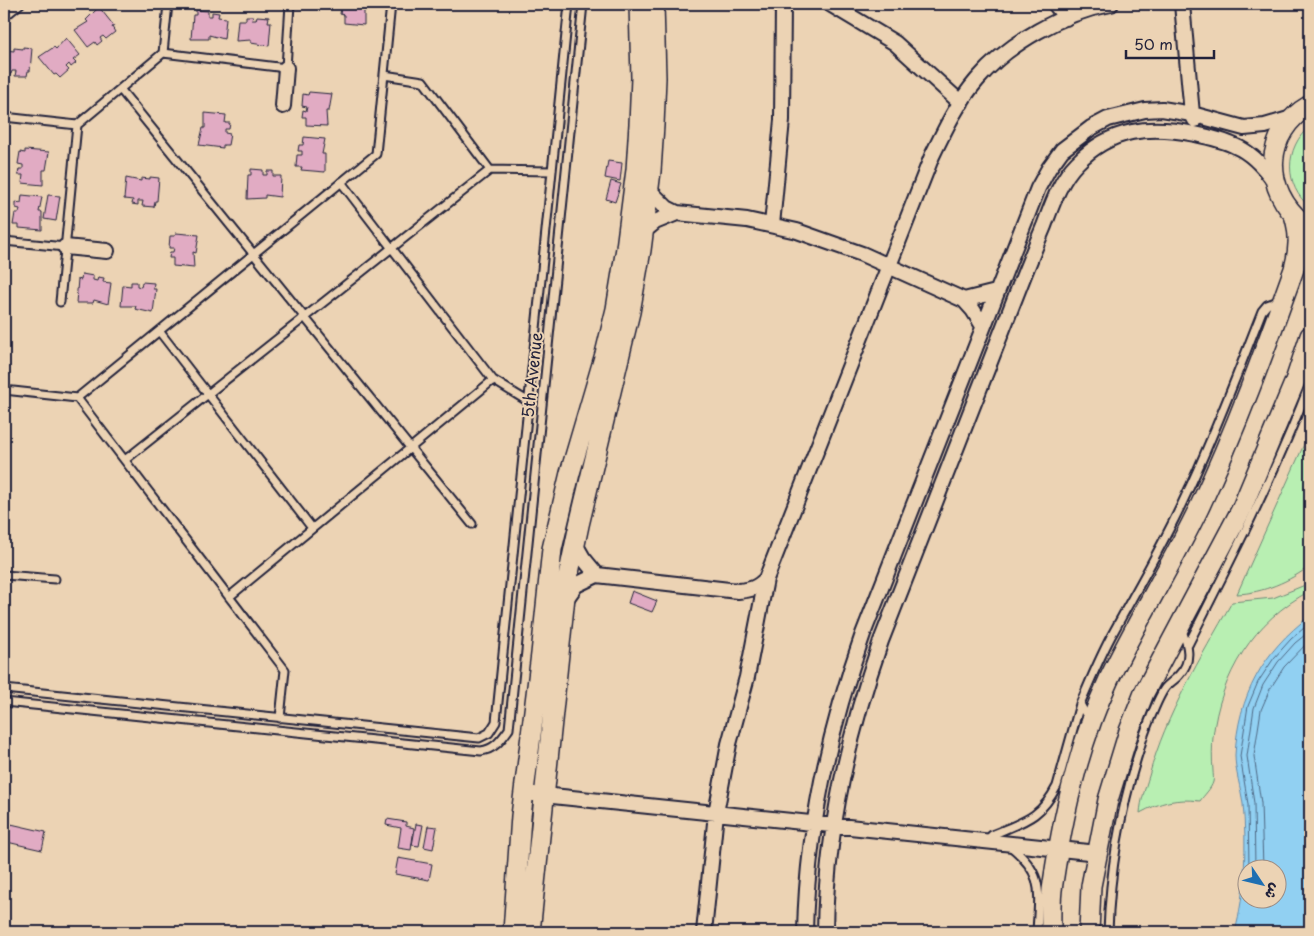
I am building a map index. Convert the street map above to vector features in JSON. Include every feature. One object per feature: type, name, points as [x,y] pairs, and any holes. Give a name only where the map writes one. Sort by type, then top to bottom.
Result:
[{"type":"main road","points":[[513,932],[524,793],[552,549],[570,473],[605,354],[616,309],[626,248],[636,170],[641,78],[639,4]]},
{"type":"main road","points":[[530,932],[565,600],[575,544],[630,312],[649,190],[656,78],[654,4]]},
{"type":"main road","points":[[1310,105],[1292,118],[1284,129],[1274,154],[1273,167],[1274,181],[1285,205],[1294,215],[1310,227]]},
{"type":"main road","points":[[1051,932],[1052,885],[1072,784],[1091,725],[1109,680],[1199,509],[1226,450],[1256,374],[1298,252],[1299,236],[1294,215]]},
{"type":"main road","points":[[1089,932],[1091,886],[1108,800],[1129,731],[1144,693],[1241,510],[1292,389],[1310,337]]},
{"type":"street","points":[[772,225],[782,120],[783,4]]},
{"type":"street","points":[[830,4],[894,43],[961,103]]},
{"type":"street","points":[[1055,4],[1066,18]]},
{"type":"street","points":[[704,932],[716,813],[728,744],[747,677],[766,579],[932,156],[948,122],[976,80],[1008,51],[1032,34],[1066,18],[1086,10],[1111,4]]},
{"type":"street","points":[[1182,4],[1192,114],[1204,136]]},
{"type":"street","points":[[283,106],[286,68]]},
{"type":"street","points":[[806,932],[806,906],[815,822],[824,768],[848,678],[863,634],[996,292],[1038,188],[1049,168],[1062,150],[1091,128],[1108,119],[1145,110],[1162,109],[1192,114],[1244,128],[1265,126],[1292,118]]},
{"type":"street","points":[[825,932],[826,898],[834,824],[843,771],[860,702],[881,641],[1024,273],[1064,180],[1076,164],[1089,153],[1115,137],[1147,129],[1161,128],[1204,136],[1236,146],[1263,166],[1274,181]]},
{"type":"street","points":[[649,190],[667,208],[677,214]]},
{"type":"street","points":[[643,232],[655,222],[677,214],[747,220],[797,231],[862,254],[964,300],[974,310],[983,326]]},
{"type":"street","points":[[65,247],[107,252]]},
{"type":"street","points":[[964,300],[996,292]]},
{"type":"street","points":[[575,544],[583,558],[597,575]]},
{"type":"street","points":[[565,600],[576,585],[597,575],[738,590],[750,590],[759,586],[766,579]]},
{"type":"street","points":[[524,793],[1098,853]]},
{"type":"lane","points":[[4,17],[20,4]]},
{"type":"lane","points":[[60,302],[77,125],[163,53],[168,4]]},
{"type":"lane","points":[[163,53],[286,68],[290,4]]},
{"type":"lane","points":[[4,390],[77,398],[376,154],[392,4]]},
{"type":"lane","name":"5th Avenue","points":[[280,718],[479,738],[489,733],[496,722],[570,4]]},
{"type":"lane","name":"5th Avenue","points":[[4,702],[481,751],[496,746],[509,729],[583,4]]},
{"type":"lane","points":[[384,75],[423,81],[490,170]]},
{"type":"lane","points":[[120,89],[472,524]]},
{"type":"lane","points":[[4,118],[77,125]]},
{"type":"lane","points":[[125,460],[490,170],[552,171]]},
{"type":"lane","points":[[341,182],[493,380],[529,402]]},
{"type":"lane","points":[[4,241],[65,247]]},
{"type":"lane","points":[[985,841],[992,835],[1032,817],[1051,798],[1057,786],[1080,704],[1113,632],[1153,562],[1189,490],[1224,410],[1262,311],[1267,305],[1283,299]]},
{"type":"lane","points":[[159,331],[312,528]]},
{"type":"lane","points":[[229,597],[493,380]]},
{"type":"lane","points":[[1188,645],[1272,478],[1310,383]]},
{"type":"lane","points":[[4,689],[280,718],[285,670],[77,398]]},
{"type":"lane","points":[[4,575],[55,579]]},
{"type":"lane","points":[[1108,932],[1115,850],[1140,746],[1164,688],[1180,675],[1186,666],[1188,645],[1180,625]]},
{"type":"lane","points":[[1080,704],[1091,725]]},
{"type":"lane","points":[[1006,843],[1024,857],[1033,870],[1039,887],[1037,932]]},
{"type":"green space","points":[[1310,126],[1310,207],[1295,189],[1290,167],[1295,145]]},
{"type":"green space","points":[[1310,431],[1310,566],[1294,577],[1266,589],[1237,594]]},
{"type":"green space","points":[[1310,583],[1310,591],[1272,617],[1243,652],[1232,671],[1223,692],[1217,714],[1212,745],[1213,781],[1209,790],[1200,801],[1184,800],[1169,802],[1140,813],[1156,753],[1174,709],[1232,602],[1273,598]]},
{"type":"water","points":[[1310,616],[1310,932],[1235,932],[1240,908],[1286,908],[1286,858],[1245,858],[1243,804],[1235,761],[1241,713],[1248,694],[1256,676],[1279,644]]},
{"type":"building","points":[[345,4],[368,4],[367,10],[364,10],[364,25],[344,23],[344,15],[340,14],[341,8],[345,9]]},
{"type":"building","points":[[99,7],[114,26],[112,27],[115,32],[106,39],[103,36],[100,38],[102,41],[97,45],[95,42],[88,47],[75,30],[88,22],[86,20]]},
{"type":"building","points":[[196,10],[208,11],[208,16],[212,16],[212,12],[219,13],[218,17],[226,18],[224,39],[209,35],[209,39],[191,39],[193,15],[196,15]]},
{"type":"building","points":[[246,16],[253,16],[252,20],[256,20],[257,16],[269,17],[268,22],[271,22],[269,46],[251,43],[251,40],[236,41],[238,20],[246,20]]},
{"type":"building","points":[[66,38],[80,55],[73,60],[76,63],[71,67],[69,64],[66,67],[69,70],[60,78],[56,74],[54,75],[39,57],[54,47],[56,49]]},
{"type":"building","points":[[23,47],[32,48],[30,71],[28,71],[27,76],[15,76],[16,71],[12,71],[11,74],[5,74],[4,48],[5,50],[14,51],[14,48],[23,49]]},
{"type":"building","points":[[309,92],[332,94],[329,111],[326,111],[327,126],[306,125],[306,117],[302,117],[303,110],[306,111],[307,107],[302,106],[303,94],[308,95]]},
{"type":"building","points":[[205,113],[226,115],[225,123],[230,123],[229,129],[225,129],[225,133],[230,134],[228,145],[223,145],[223,148],[199,145],[203,128],[205,128]]},
{"type":"building","points":[[304,137],[325,139],[322,154],[325,154],[325,172],[301,170],[302,167],[296,167],[297,155],[302,155],[302,151],[298,151],[299,145],[303,145]]},
{"type":"building","points":[[25,150],[49,152],[46,170],[43,170],[43,185],[22,183],[23,175],[18,175],[19,169],[23,169],[23,165],[18,164],[20,152],[25,153]]},
{"type":"building","points":[[608,161],[622,163],[620,181],[605,178]]},
{"type":"building","points":[[251,169],[263,170],[263,175],[267,175],[267,171],[273,171],[273,176],[281,176],[280,197],[265,195],[265,198],[247,199],[248,175],[251,175]]},
{"type":"building","points":[[150,177],[159,178],[157,201],[155,201],[154,207],[142,206],[143,201],[138,201],[138,205],[132,204],[133,200],[124,199],[126,178],[141,181],[141,178],[150,179]]},
{"type":"building","points":[[611,181],[621,184],[615,202],[606,199]]},
{"type":"building","points":[[22,195],[42,197],[39,212],[42,212],[42,230],[19,228],[19,225],[13,225],[15,213],[19,213],[20,209],[16,208],[16,202],[21,203]]},
{"type":"building","points":[[48,195],[60,196],[56,221],[44,219]]},
{"type":"building","points":[[176,233],[199,235],[196,253],[193,252],[194,268],[173,266],[173,258],[169,258],[170,252],[173,252],[174,248],[169,248],[170,236],[175,236]]},
{"type":"building","points":[[82,274],[93,276],[93,280],[97,281],[98,277],[104,278],[103,282],[111,283],[108,304],[94,300],[93,303],[76,303],[78,279],[81,280]]},
{"type":"building","points":[[131,282],[137,282],[137,286],[141,287],[142,282],[154,283],[153,289],[156,289],[153,313],[135,309],[136,306],[121,306],[123,285],[131,286]]},
{"type":"building","points":[[632,591],[657,601],[652,612],[628,603]]},
{"type":"building","points":[[387,819],[406,822],[406,826],[414,828],[411,850],[398,848],[401,828],[386,825]]},
{"type":"building","points":[[11,824],[46,832],[42,850],[7,842]]},
{"type":"building","points":[[416,824],[423,825],[419,846],[412,845]]},
{"type":"building","points":[[428,826],[437,827],[433,849],[424,847]]},
{"type":"building","points":[[398,858],[432,864],[429,880],[395,874]]}]
